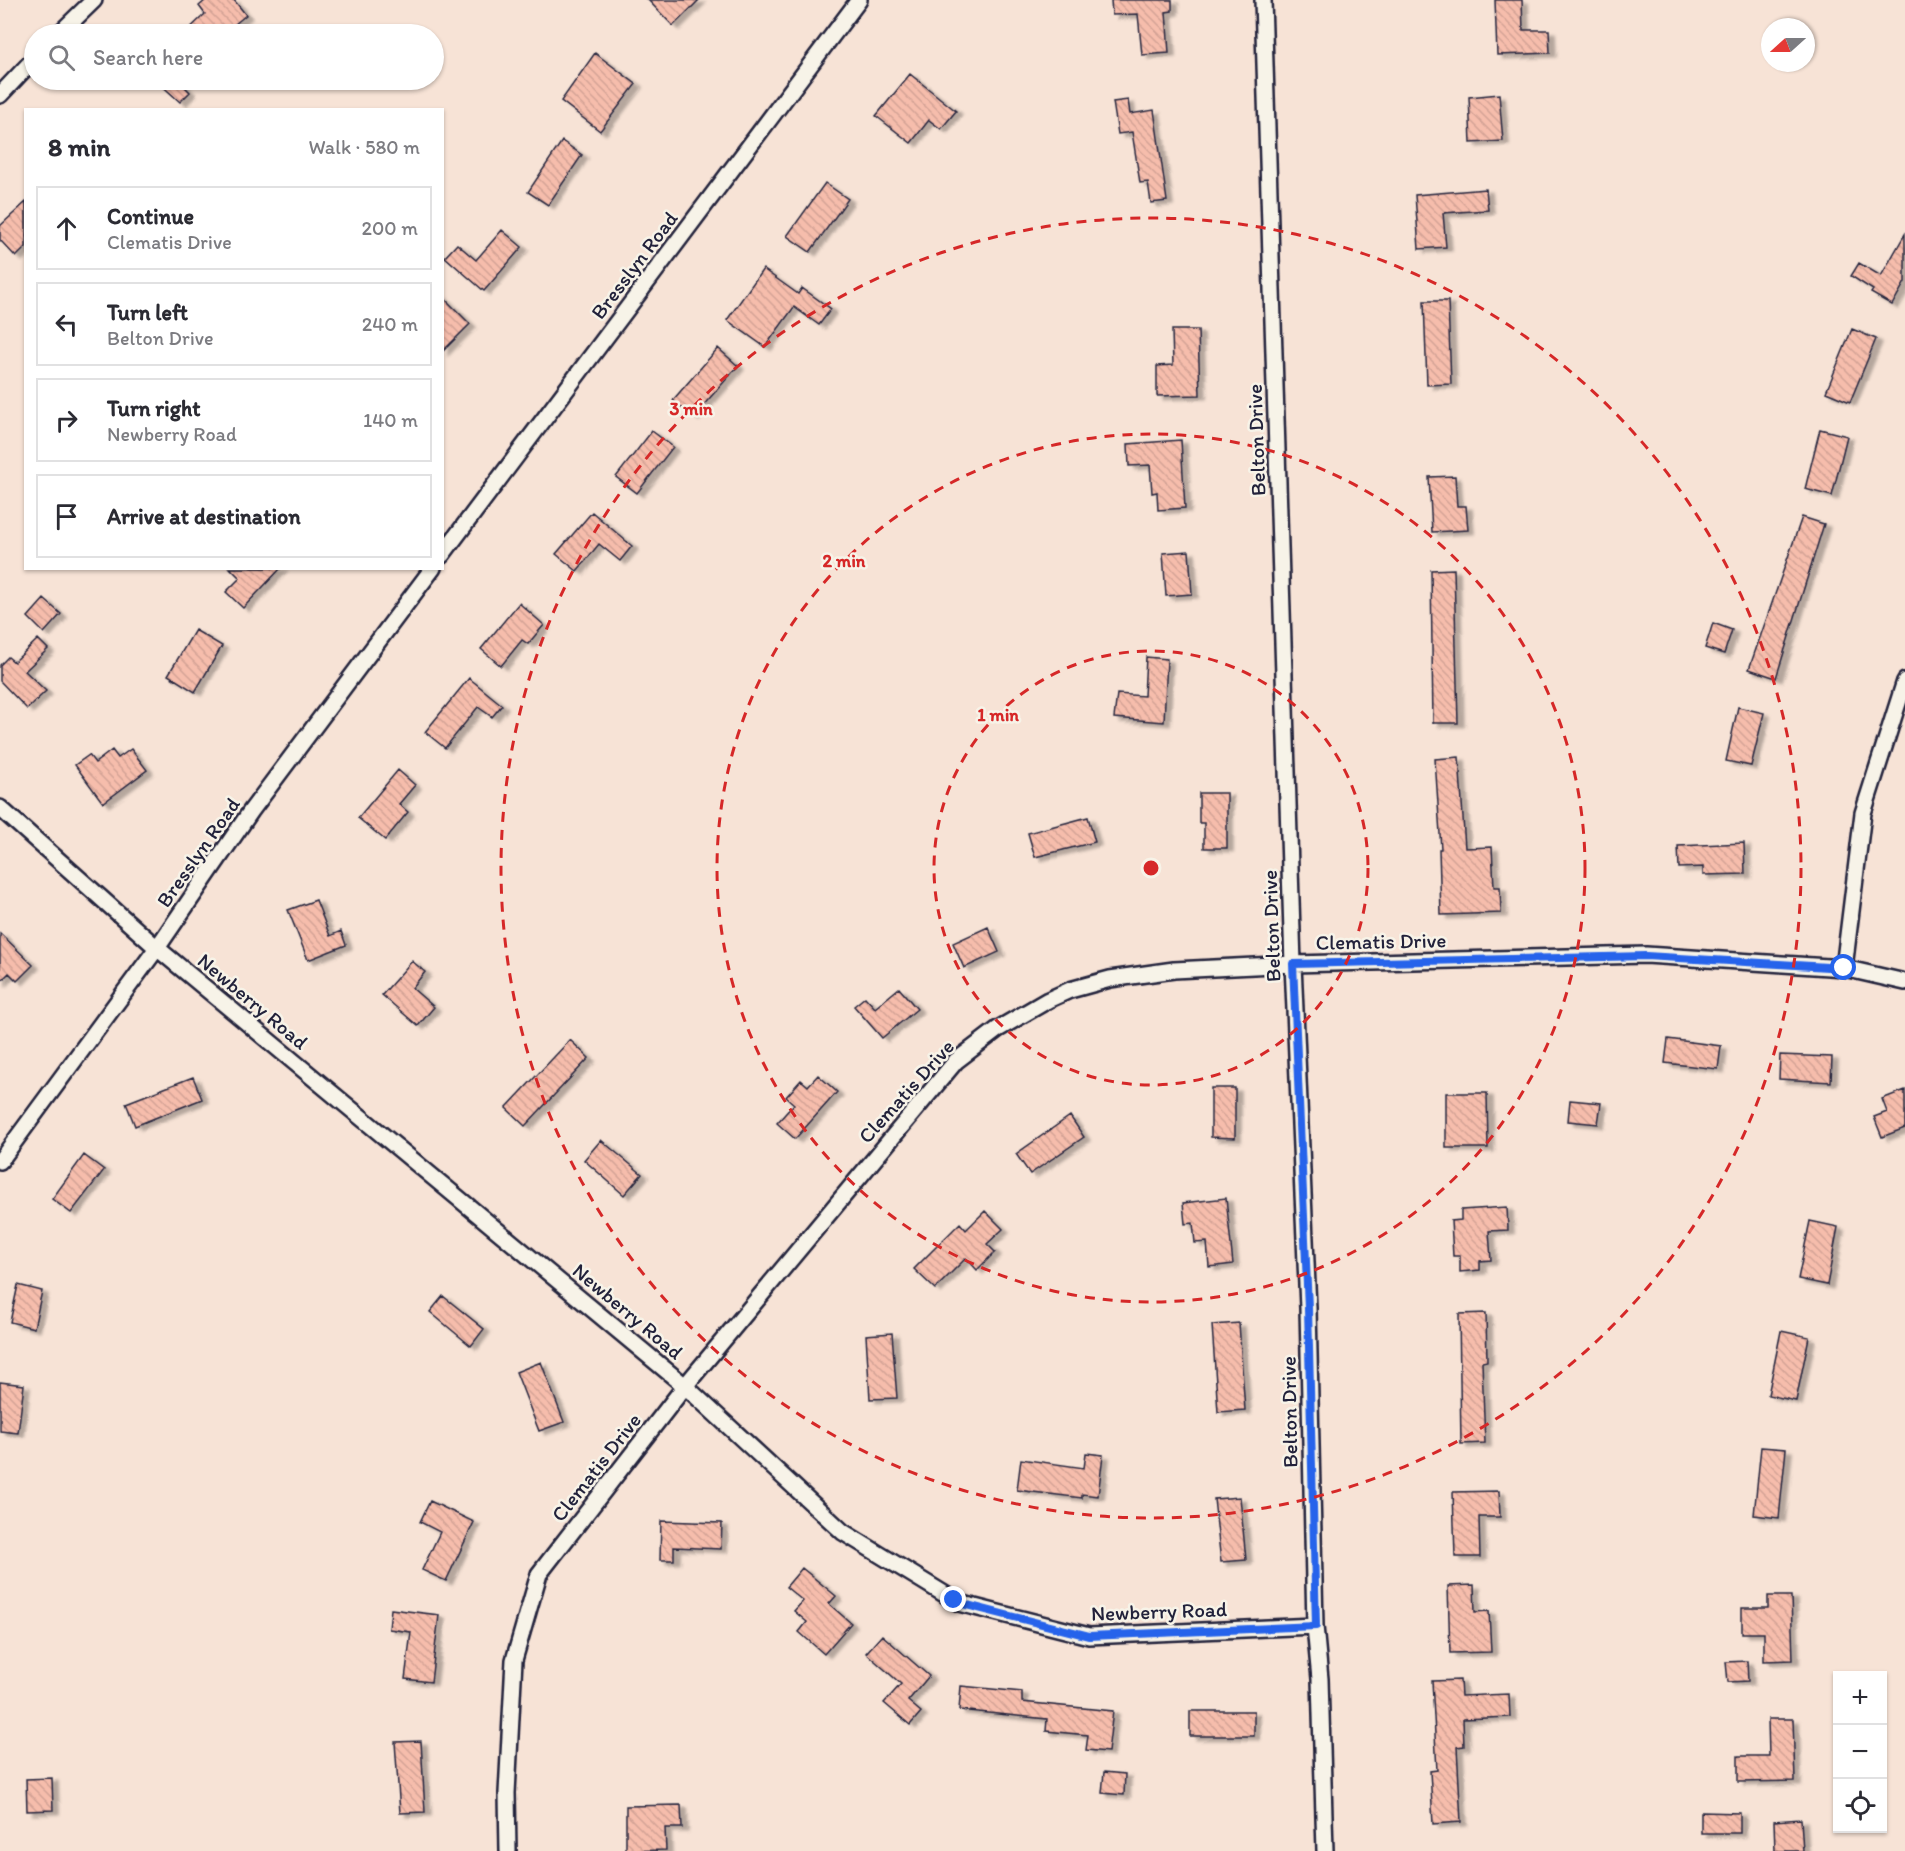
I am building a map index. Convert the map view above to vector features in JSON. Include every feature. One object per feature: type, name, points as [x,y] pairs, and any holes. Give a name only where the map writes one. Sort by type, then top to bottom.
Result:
[{"type":"street","points":[[69,24],[94,0]]},
{"type":"street","name":"Bresslyn Road","points":[[444,552],[859,0]]},
{"type":"street","name":"Belton Drive","points":[[1263,0],[1293,964],[1308,1308],[1316,1626],[1320,1679],[1325,1851]]},
{"type":"street","points":[[0,94],[24,69]]},
{"type":"street","name":"Bresslyn Road","points":[[0,1161],[157,948],[251,811],[432,570]]},
{"type":"street","points":[[1844,968],[1863,813],[1905,681]]},
{"type":"street","name":"Newberry Road","points":[[0,808],[157,948],[685,1386],[843,1532],[959,1603],[1089,1636],[1316,1626]]},
{"type":"street","name":"Clematis Drive","points":[[508,1851],[507,1793],[514,1660],[539,1574],[685,1386],[956,1061],[998,1029],[1070,990],[1110,979],[1174,970],[1293,964],[1646,956],[1844,968],[1905,982]]},
{"type":"building","points":[[206,0],[234,0],[246,15],[235,24],[194,24],[205,14],[199,6]]},
{"type":"building","points":[[648,0],[699,0],[673,26]]},
{"type":"building","points":[[1111,0],[1172,0],[1172,11],[1166,12],[1169,53],[1142,55],[1138,14],[1112,15]]},
{"type":"building","points":[[1495,0],[1522,0],[1523,30],[1549,30],[1550,53],[1497,55]]},
{"type":"building","points":[[595,53],[636,84],[600,131],[561,101]]},
{"type":"building","points":[[910,74],[956,111],[941,129],[929,120],[911,143],[876,116]]},
{"type":"building","points":[[167,90],[188,90],[190,92],[180,102]]},
{"type":"building","points":[[1499,94],[1503,141],[1471,143],[1469,97]]},
{"type":"building","points":[[1128,100],[1130,114],[1154,110],[1167,201],[1151,203],[1148,182],[1140,183],[1132,132],[1118,134],[1113,102]]},
{"type":"building","points":[[562,141],[582,155],[548,205],[528,192]]},
{"type":"building","points":[[825,183],[848,199],[810,252],[787,236]]},
{"type":"building","points":[[1486,189],[1488,210],[1443,213],[1446,247],[1419,249],[1415,195]]},
{"type":"building","points":[[24,204],[24,249],[16,257],[0,240],[0,226]]},
{"type":"building","points":[[502,230],[522,247],[484,291],[445,257],[457,244],[476,260]]},
{"type":"building","points":[[1905,234],[1905,282],[1892,305],[1871,293],[1873,290],[1851,276],[1859,263],[1881,276]]},
{"type":"building","points":[[763,269],[798,294],[802,288],[831,309],[819,325],[794,307],[765,347],[727,320]]},
{"type":"building","points":[[444,298],[470,324],[444,350]]},
{"type":"building","points":[[1424,301],[1448,301],[1451,384],[1427,385]]},
{"type":"building","points":[[1852,329],[1876,339],[1850,402],[1826,392]]},
{"type":"building","points":[[1172,330],[1198,330],[1200,395],[1157,396],[1157,366],[1173,365]]},
{"type":"building","points":[[718,348],[738,366],[693,417],[673,400]]},
{"type":"building","points":[[1820,429],[1847,436],[1832,496],[1805,489]]},
{"type":"building","points":[[652,431],[673,447],[637,493],[616,477]]},
{"type":"building","points":[[1181,440],[1185,508],[1158,510],[1157,492],[1152,493],[1150,465],[1129,466],[1128,444]]},
{"type":"building","points":[[1455,476],[1457,506],[1466,506],[1468,530],[1432,532],[1429,477]]},
{"type":"building","points":[[592,512],[632,546],[620,561],[599,544],[577,571],[556,554]]},
{"type":"building","points":[[1802,517],[1824,524],[1776,678],[1749,669]]},
{"type":"building","points":[[1189,551],[1192,594],[1166,596],[1163,553]]},
{"type":"building","points":[[1454,569],[1458,723],[1433,723],[1431,570]]},
{"type":"building","points":[[232,570],[279,570],[243,608],[226,592],[240,578]]},
{"type":"building","points":[[44,599],[61,614],[44,633],[28,617]]},
{"type":"building","points":[[519,603],[544,625],[528,644],[522,640],[501,666],[481,649]]},
{"type":"building","points":[[1713,623],[1732,630],[1724,654],[1705,648]]},
{"type":"building","points":[[195,630],[222,646],[195,692],[168,675]]},
{"type":"building","points":[[38,639],[48,649],[25,671],[46,691],[27,709],[0,681],[0,665],[8,657],[14,662]]},
{"type":"building","points":[[1146,657],[1167,659],[1164,722],[1114,718],[1117,694],[1144,696]]},
{"type":"building","points":[[469,678],[502,705],[492,717],[478,707],[445,748],[425,732]]},
{"type":"building","points":[[1738,707],[1764,713],[1751,766],[1726,761]]},
{"type":"building","points":[[131,749],[147,770],[103,803],[75,765],[89,755],[95,763],[112,750],[118,758]]},
{"type":"building","points":[[1459,757],[1465,848],[1492,847],[1494,887],[1500,887],[1501,913],[1441,915],[1439,849],[1441,849],[1435,759]]},
{"type":"building","points":[[398,770],[415,785],[399,804],[408,812],[385,840],[358,818]]},
{"type":"building","points":[[1199,793],[1227,793],[1227,848],[1204,848],[1204,823],[1199,823]]},
{"type":"building","points":[[1088,817],[1095,842],[1035,857],[1028,833]]},
{"type":"building","points":[[1744,843],[1745,874],[1703,875],[1703,867],[1679,868],[1678,846]]},
{"type":"building","points":[[316,900],[330,936],[341,931],[346,945],[308,960],[288,910]]},
{"type":"building","points":[[988,927],[999,952],[964,968],[953,943]]},
{"type":"building","points":[[0,933],[33,965],[17,981],[9,973],[0,982]]},
{"type":"building","points":[[412,961],[425,972],[412,988],[434,1007],[418,1026],[382,995]]},
{"type":"building","points":[[899,988],[917,1009],[882,1038],[854,1006],[865,997],[875,1008]]},
{"type":"building","points":[[1668,1039],[1721,1046],[1718,1069],[1665,1063]]},
{"type":"building","points":[[570,1040],[589,1058],[525,1126],[506,1108]]},
{"type":"building","points":[[1780,1055],[1832,1057],[1831,1082],[1779,1079]]},
{"type":"building","points":[[818,1075],[837,1092],[795,1139],[777,1123],[794,1104],[786,1097],[801,1080],[808,1086]]},
{"type":"building","points":[[193,1077],[202,1099],[135,1126],[126,1103]]},
{"type":"building","points":[[1211,1088],[1235,1088],[1235,1138],[1211,1137]]},
{"type":"building","points":[[1905,1090],[1905,1128],[1882,1137],[1874,1117],[1887,1112],[1882,1099]]},
{"type":"building","points":[[1446,1093],[1487,1093],[1488,1148],[1446,1148]]},
{"type":"building","points":[[1570,1100],[1601,1103],[1598,1124],[1568,1121]]},
{"type":"building","points":[[1070,1116],[1084,1137],[1030,1174],[1016,1154]]},
{"type":"building","points":[[601,1140],[642,1174],[624,1195],[584,1160]]},
{"type":"building","points":[[84,1155],[104,1170],[71,1213],[52,1199]]},
{"type":"building","points":[[1226,1198],[1233,1264],[1209,1267],[1207,1242],[1195,1243],[1193,1223],[1185,1224],[1183,1203]]},
{"type":"building","points":[[1507,1207],[1508,1230],[1489,1231],[1491,1260],[1480,1261],[1480,1270],[1460,1272],[1460,1256],[1453,1256],[1451,1221],[1461,1220],[1461,1210]]},
{"type":"building","points":[[985,1211],[1003,1229],[987,1244],[995,1252],[977,1270],[966,1258],[935,1289],[914,1269],[960,1223],[966,1230]]},
{"type":"building","points":[[1810,1221],[1838,1227],[1827,1285],[1798,1279]]},
{"type":"building","points":[[18,1285],[42,1291],[34,1328],[10,1322]]},
{"type":"building","points":[[443,1296],[484,1329],[471,1346],[430,1312]]},
{"type":"building","points":[[1486,1313],[1487,1361],[1482,1362],[1485,1443],[1461,1444],[1459,1314]]},
{"type":"building","points":[[1239,1323],[1245,1410],[1218,1412],[1212,1325]]},
{"type":"building","points":[[1781,1331],[1809,1337],[1796,1401],[1768,1395]]},
{"type":"building","points":[[892,1333],[897,1398],[870,1399],[866,1335]]},
{"type":"building","points":[[541,1362],[564,1422],[539,1431],[516,1372]]},
{"type":"building","points":[[0,1382],[24,1385],[18,1433],[0,1431]]},
{"type":"building","points":[[1761,1447],[1786,1449],[1779,1518],[1754,1515]]},
{"type":"building","points":[[1086,1453],[1103,1455],[1098,1496],[1082,1494],[1082,1498],[1017,1490],[1021,1459],[1084,1468]]},
{"type":"building","points":[[1499,1491],[1500,1517],[1479,1517],[1480,1557],[1455,1557],[1453,1492]]},
{"type":"building","points":[[1240,1497],[1246,1560],[1221,1562],[1214,1499]]},
{"type":"building","points":[[430,1501],[474,1522],[446,1581],[422,1570],[440,1532],[420,1522]]},
{"type":"building","points":[[661,1521],[722,1523],[721,1549],[674,1547],[674,1560],[660,1560]]},
{"type":"building","points":[[802,1568],[836,1596],[829,1604],[851,1623],[824,1654],[799,1632],[807,1622],[794,1611],[803,1601],[786,1587]]},
{"type":"building","points":[[1474,1585],[1475,1612],[1489,1611],[1491,1652],[1450,1653],[1448,1586]]},
{"type":"building","points":[[1768,1596],[1791,1596],[1793,1660],[1764,1661],[1764,1633],[1742,1633],[1742,1608],[1768,1608]]},
{"type":"building","points":[[391,1609],[439,1615],[431,1682],[405,1679],[411,1632],[389,1629]]},
{"type":"building","points":[[882,1635],[929,1676],[908,1701],[921,1712],[910,1725],[884,1703],[901,1684],[866,1653]]},
{"type":"building","points":[[1747,1661],[1748,1681],[1728,1682],[1726,1662]]},
{"type":"building","points":[[1460,1680],[1461,1696],[1509,1694],[1510,1717],[1463,1719],[1464,1746],[1457,1747],[1461,1822],[1433,1824],[1430,1771],[1437,1770],[1432,1681]]},
{"type":"building","points":[[961,1686],[1022,1692],[1022,1702],[1113,1711],[1108,1752],[1086,1750],[1088,1735],[1046,1731],[1047,1719],[959,1710]]},
{"type":"building","points":[[1190,1711],[1254,1711],[1254,1736],[1190,1736]]},
{"type":"building","points":[[1768,1719],[1793,1719],[1795,1781],[1738,1782],[1738,1756],[1769,1756]]},
{"type":"building","points":[[421,1741],[425,1812],[400,1813],[395,1742]]},
{"type":"building","points":[[1104,1772],[1125,1774],[1124,1795],[1102,1793]]},
{"type":"building","points":[[52,1778],[53,1810],[27,1811],[26,1779]]},
{"type":"building","points":[[681,1805],[682,1828],[665,1828],[666,1850],[626,1851],[626,1806]]},
{"type":"building","points":[[1701,1812],[1740,1813],[1740,1833],[1701,1833]]},
{"type":"building","points":[[1801,1819],[1803,1851],[1775,1851],[1774,1821]]},
{"type":"route","points":[[954,1600],[1089,1636],[1316,1626],[1308,1308],[1293,964],[1646,956],[1844,968]]}]
